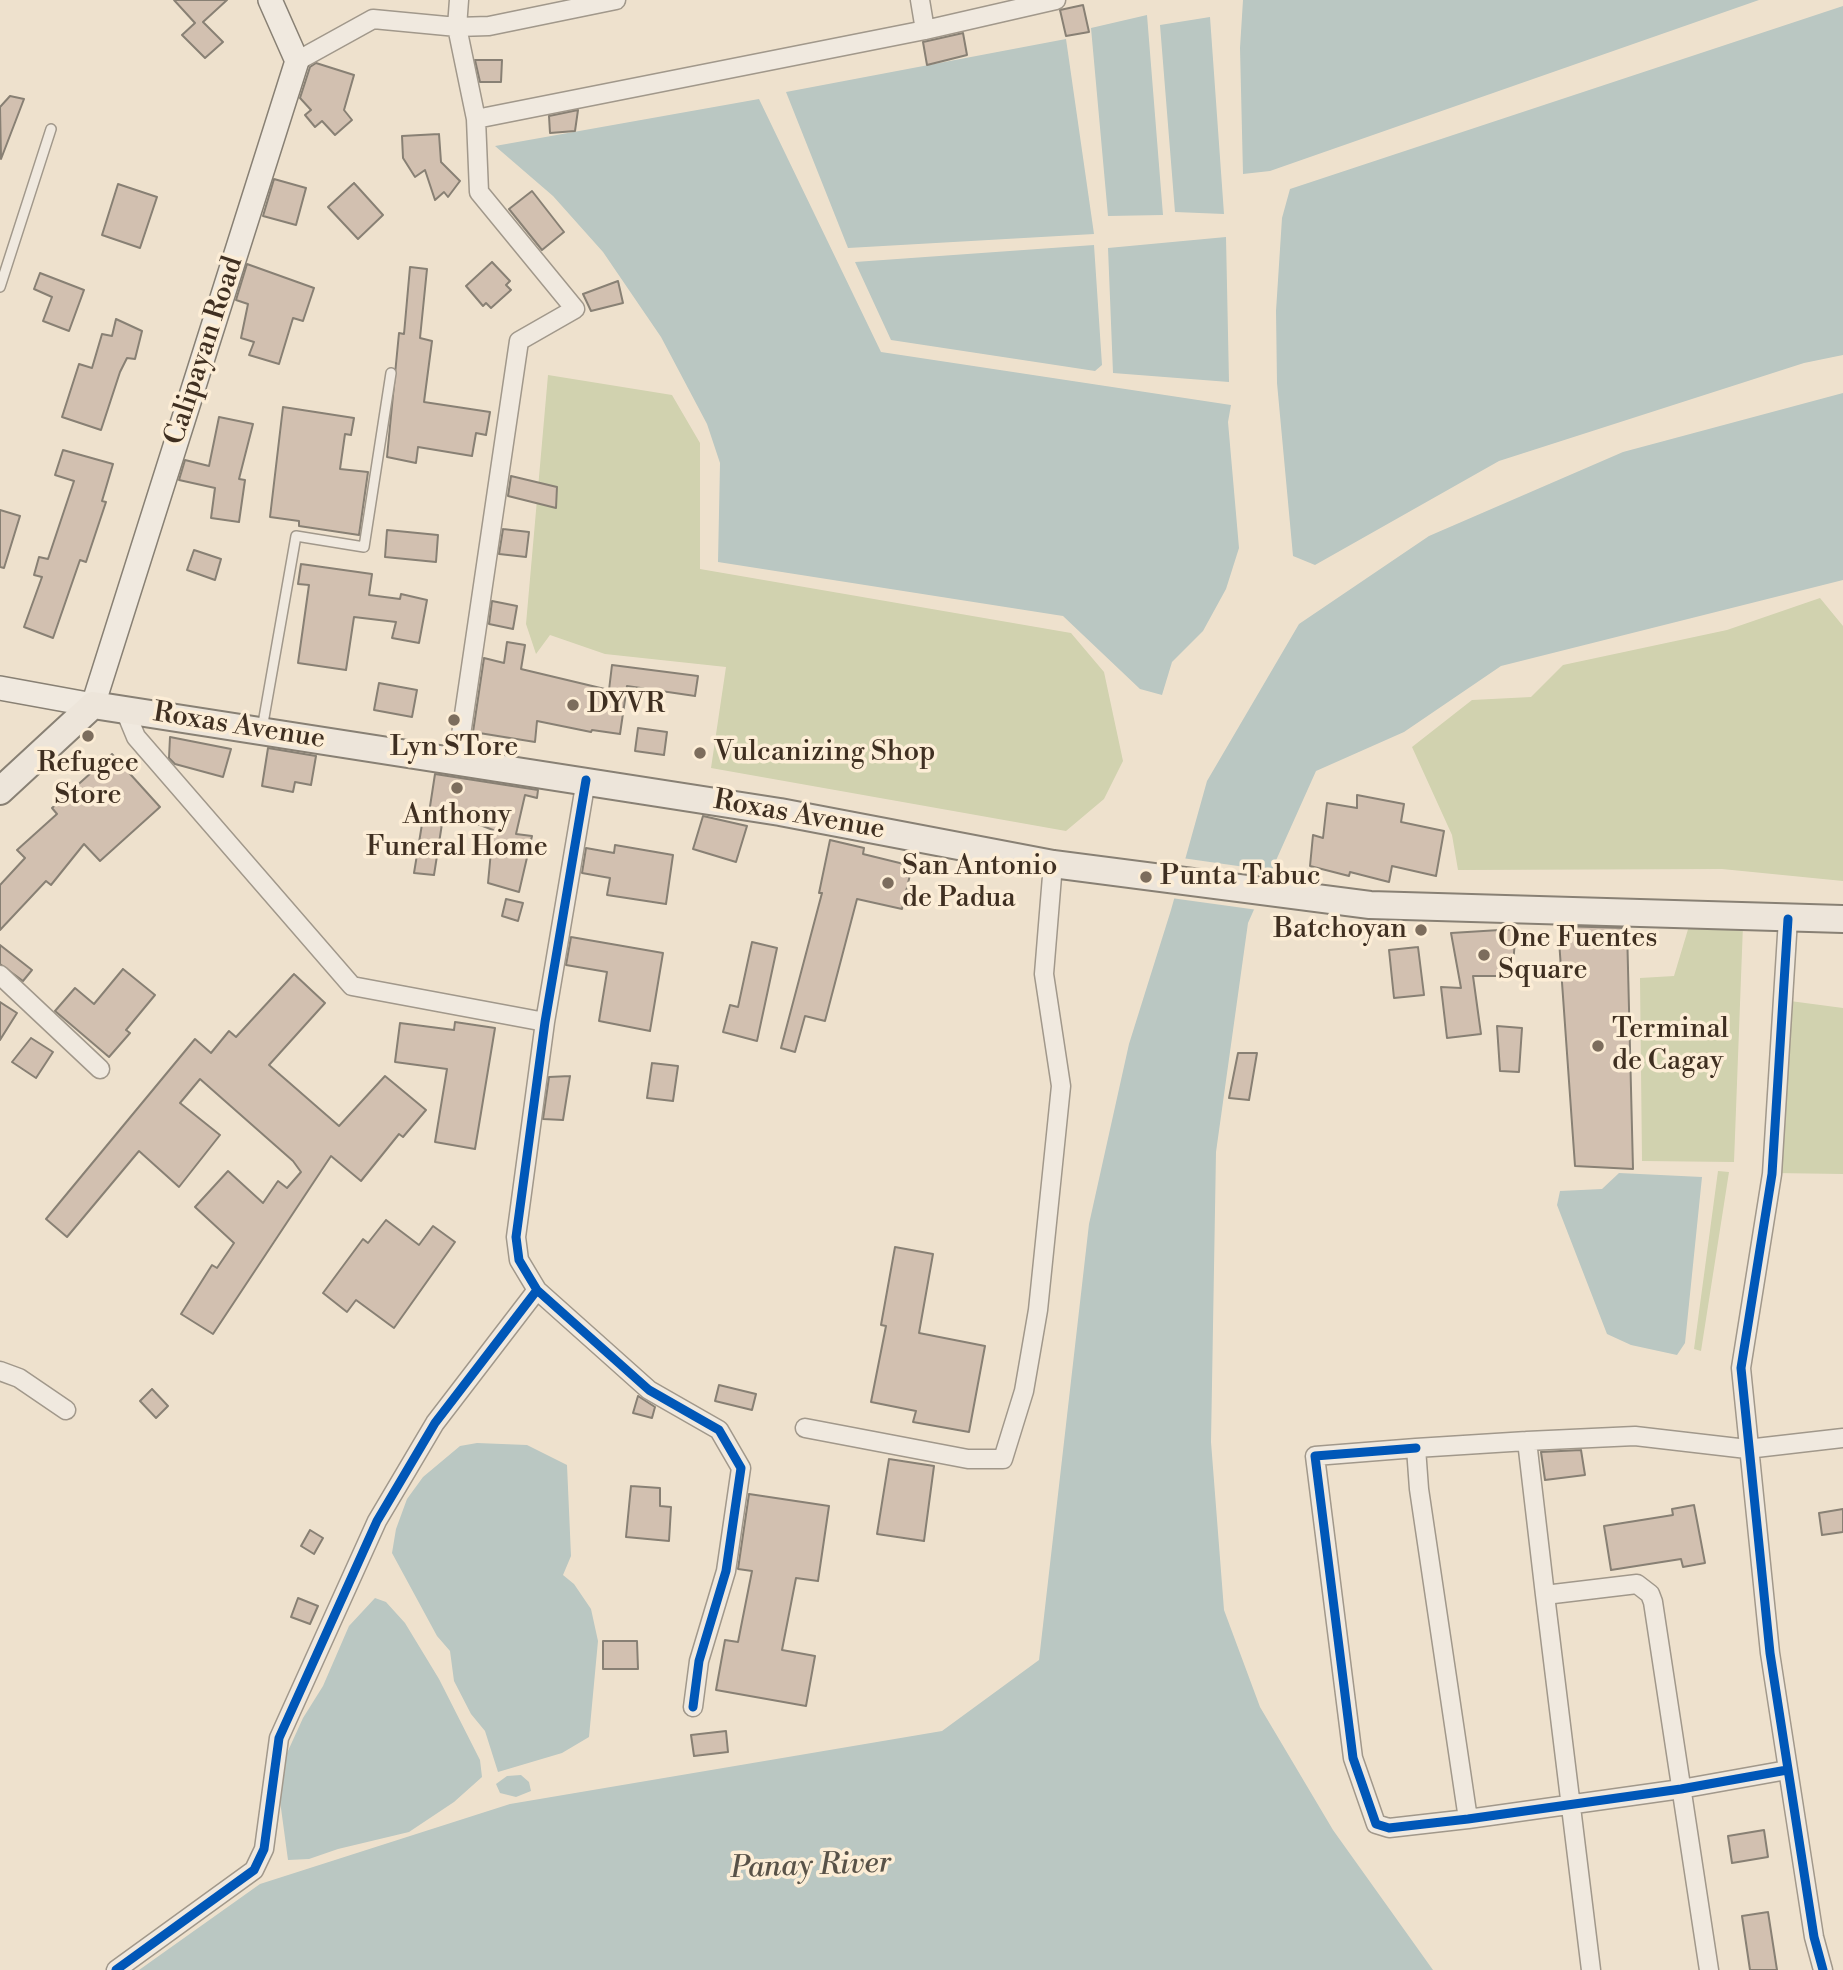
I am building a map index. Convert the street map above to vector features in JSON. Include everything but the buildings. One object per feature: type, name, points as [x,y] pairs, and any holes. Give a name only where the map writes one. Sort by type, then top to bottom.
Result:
[{"type":"main road","points":[[270,0],[297,61]]},
{"type":"main road","name":"Calipayan Road","points":[[93,705],[297,61]]},
{"type":"main road","points":[[0,688],[93,705]]},
{"type":"main road","points":[[0,791],[93,705]]},
{"type":"main road","name":"Roxas Avenue","points":[[93,705],[780,812],[1053,864],[1164,876],[1370,905],[1843,919]]},
{"type":"street","points":[[457,762],[519,341],[575,309],[480,192],[477,119],[457,27],[459,0]]},
{"type":"street","points":[[297,61],[373,19],[457,27],[489,26],[616,0]]},
{"type":"street","points":[[919,0],[925,30]]},
{"type":"street","points":[[477,119],[925,30],[1056,0]]},
{"type":"street","points":[[124,708],[136,737],[352,986],[545,1022]]},
{"type":"street","points":[[586,780],[545,1022],[516,1237],[519,1260],[537,1290],[649,1390],[719,1430],[741,1468],[726,1571],[699,1661],[693,1707]]},
{"type":"street","points":[[805,1428],[968,1459],[1003,1459],[1024,1391],[1038,1310],[1062,1086],[1044,974],[1053,864]]},
{"type":"street","points":[[1788,919],[1772,1174],[1741,1368],[1746,1448],[1787,1770],[1814,1937],[1823,1970]]},
{"type":"street","points":[[0,975],[100,1069]]},
{"type":"street","points":[[116,1970],[254,1870],[264,1849],[279,1738],[377,1521],[435,1423],[537,1290]]},
{"type":"street","points":[[0,1371],[19,1378],[66,1410]]},
{"type":"street","points":[[1787,1770],[1681,1789],[1468,1819],[1382,1828],[1372,1818],[1353,1758],[1315,1456],[1635,1436],[1746,1448],[1843,1438]]},
{"type":"street","points":[[1527,1441],[1591,1970]]},
{"type":"street","points":[[1416,1448],[1419,1489],[1468,1819]]},
{"type":"street","points":[[1545,1595],[1628,1584],[1637,1584],[1650,1594],[1709,1970]]},
{"type":"lane","points":[[0,287],[51,130]]},
{"type":"lane","points":[[261,730],[296,536],[364,547],[391,373]]},
{"type":"green space","points":[[548,375],[672,395],[700,443],[700,569],[1071,633],[1104,672],[1123,761],[1104,799],[1066,831],[711,768],[726,667],[605,654],[550,635],[536,654],[526,624]]},
{"type":"green space","points":[[1820,598],[1843,626],[1843,881],[1722,869],[1458,870],[1452,835],[1412,747],[1472,700],[1531,697],[1563,665],[1727,630]]},
{"type":"green space","points":[[1743,925],[1734,1162],[1642,1161],[1640,978],[1674,976],[1689,926]]},
{"type":"green space","points":[[1790,1001],[1843,1008],[1843,1174],[1773,1173]]},
{"type":"green space","points":[[1718,1171],[1729,1172],[1701,1351],[1694,1349]]},
{"type":"water","points":[[1243,0],[1759,0],[1270,171],[1243,174],[1240,48]]},
{"type":"water","points":[[1843,6],[1843,355],[1804,363],[1499,461],[1315,565],[1293,556],[1277,383],[1276,311],[1282,218],[1290,189]]},
{"type":"water","points":[[1147,15],[1163,215],[1108,216],[1091,28]]},
{"type":"water","points":[[1210,17],[1224,214],[1175,212],[1160,25]]},
{"type":"water","points":[[1066,39],[1094,234],[848,248],[786,92]]},
{"type":"water","points":[[759,99],[881,352],[1231,405],[1228,422],[1239,548],[1226,589],[1203,631],[1172,662],[1162,695],[1140,689],[1063,616],[718,562],[720,463],[707,424],[661,337],[603,252],[553,196],[495,146]]},
{"type":"water","points":[[1226,237],[1229,382],[1113,373],[1108,248]]},
{"type":"water","points":[[1094,245],[1102,365],[1095,371],[891,340],[855,262]]},
{"type":"water","name":"Panay River","points":[[1843,393],[1843,580],[1501,666],[1404,732],[1316,771],[1248,923],[1216,1152],[1211,1442],[1224,1610],[1260,1707],[1333,1830],[1433,1970],[139,1970],[260,1884],[510,1804],[942,1731],[1039,1660],[1089,1224],[1129,1044],[1171,910],[1207,781],[1299,624],[1429,536],[1623,452]]},
{"type":"water","points":[[1619,1173],[1702,1177],[1685,1343],[1677,1355],[1631,1345],[1607,1334],[1557,1205],[1560,1191],[1602,1189]]},
{"type":"water","points":[[477,1443],[527,1445],[567,1465],[571,1556],[563,1575],[574,1584],[591,1609],[598,1641],[589,1737],[562,1753],[498,1772],[485,1731],[471,1714],[454,1681],[450,1651],[437,1636],[392,1553],[396,1529],[407,1499],[423,1477],[460,1446]]},
{"type":"water","points":[[375,1598],[386,1602],[405,1623],[439,1679],[480,1760],[482,1777],[454,1802],[409,1832],[309,1859],[288,1860],[278,1786],[282,1764],[303,1718],[323,1686],[349,1626]]},
{"type":"water","points":[[521,1775],[529,1782],[531,1791],[516,1797],[500,1793],[496,1784],[507,1776]]},
{"type":"pier","points":[[1182,858],[1266,870],[1258,910],[1171,898]]},
{"type":"cycle path","points":[[586,780],[545,1022],[516,1237],[519,1260],[537,1290],[649,1390],[719,1430],[741,1468],[726,1571],[699,1661],[693,1707]]},
{"type":"cycle path","points":[[1788,919],[1772,1174],[1741,1368],[1770,1653],[1814,1937],[1823,1970]]},
{"type":"cycle path","points":[[116,1970],[254,1870],[264,1849],[279,1738],[377,1521],[435,1423],[537,1290]]},
{"type":"cycle path","points":[[1416,1448],[1315,1456],[1353,1758],[1376,1824],[1389,1828],[1468,1819],[1681,1789],[1787,1770]]},
{"type":"place","name":"DYVR","points":[[573,705]]},
{"type":"place","name":"Lyn STore","points":[[454,720]]},
{"type":"place","name":"Refugee Store","points":[[88,736]]},
{"type":"place","name":"Vulcanizing Shop","points":[[700,753]]},
{"type":"place","name":"Anthony Funeral Home","points":[[457,788]]},
{"type":"place","name":"Punta Tabuc","points":[[1146,877]]},
{"type":"place","name":"San Antonio de Padua","points":[[888,883]]},
{"type":"place","name":"Batchoyan","points":[[1421,930]]},
{"type":"place","name":"One Fuentes Square","points":[[1484,955]]},
{"type":"place","name":"Terminal de Cagay","points":[[1598,1046]]}]
